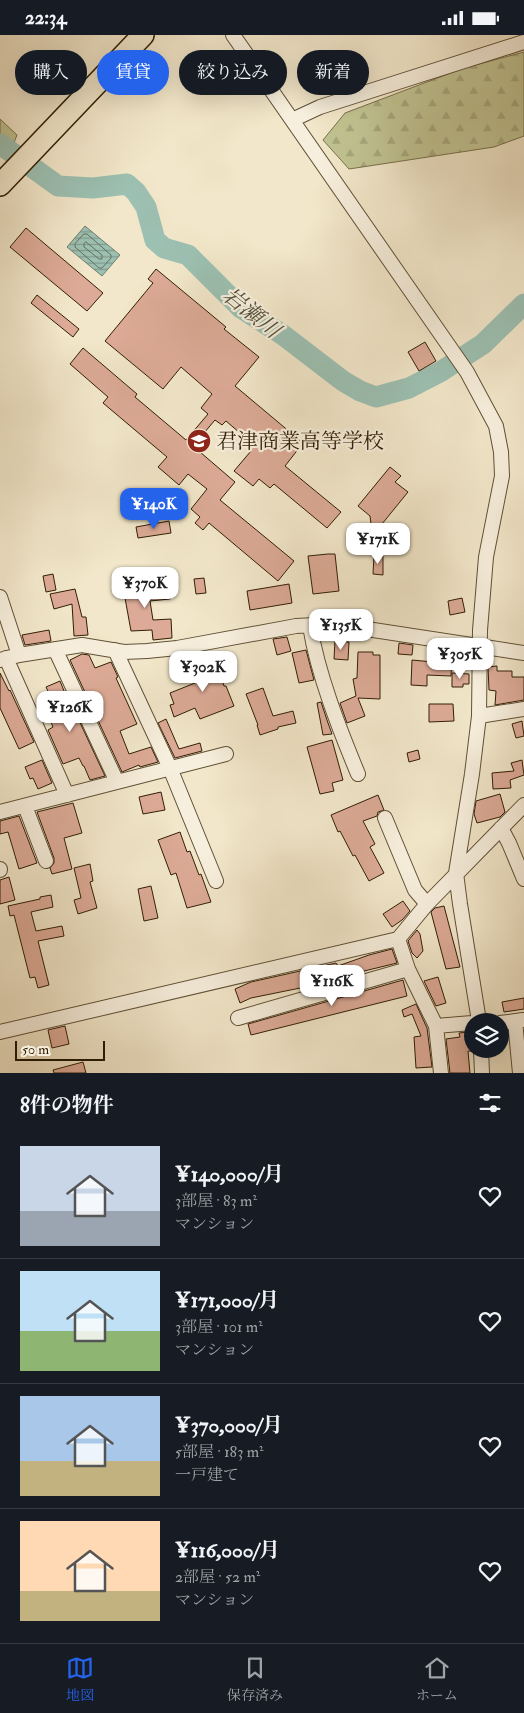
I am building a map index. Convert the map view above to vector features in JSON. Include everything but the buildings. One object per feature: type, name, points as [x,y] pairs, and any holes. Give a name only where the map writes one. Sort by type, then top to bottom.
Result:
[{"type":"highway","points":[[3,182],[143,35]]},
{"type":"street","points":[[233,35],[444,339],[466,372],[496,426],[501,453],[502,476],[486,557],[480,647],[479,717],[456,873],[478,1013]]},
{"type":"street","points":[[292,120],[320,107],[524,42]]},
{"type":"street","points":[[0,597],[8,658],[67,795]]},
{"type":"street","points":[[8,658],[82,645],[116,651],[147,651],[296,626],[334,624],[524,653]]},
{"type":"street","points":[[310,626],[314,651],[346,747],[358,774]]},
{"type":"street","points":[[55,649],[117,782]]},
{"type":"street","points":[[116,651],[170,768],[216,881]]},
{"type":"street","points":[[479,717],[524,709]]},
{"type":"street","points":[[0,812],[226,754]]},
{"type":"street","points":[[0,1032],[398,939],[456,873],[524,805]]},
{"type":"street","points":[[26,806],[46,861]]},
{"type":"street","points":[[385,818],[415,890],[427,904]]},
{"type":"street","points":[[501,829],[524,879]]},
{"type":"street","points":[[398,939],[408,969],[436,1026],[441,1073]]},
{"type":"street","points":[[238,1017],[408,969]]},
{"type":"street","points":[[519,1021],[520,1073]]},
{"type":"street","points":[[436,1026],[464,1024]]},
{"type":"street","points":[[481,1058],[482,1073]]},
{"type":"green space","points":[[524,52],[524,136],[494,147],[349,169],[323,140],[345,113],[464,68]]},
{"type":"green space","points":[[0,119],[17,135],[13,145],[0,143]]},
{"type":"water","points":[[85,226],[120,255],[102,276],[67,247]]},
{"type":"waterway","name":"岩瀬川","points":[[0,144],[58,186],[93,188],[127,184],[136,192],[146,207],[155,240],[164,248],[188,255],[241,308],[283,335],[343,381],[360,391],[376,397],[409,388],[440,372],[483,344],[524,304]]},
{"type":"place","name":"君津商業高等学校","points":[[199,441]]}]
